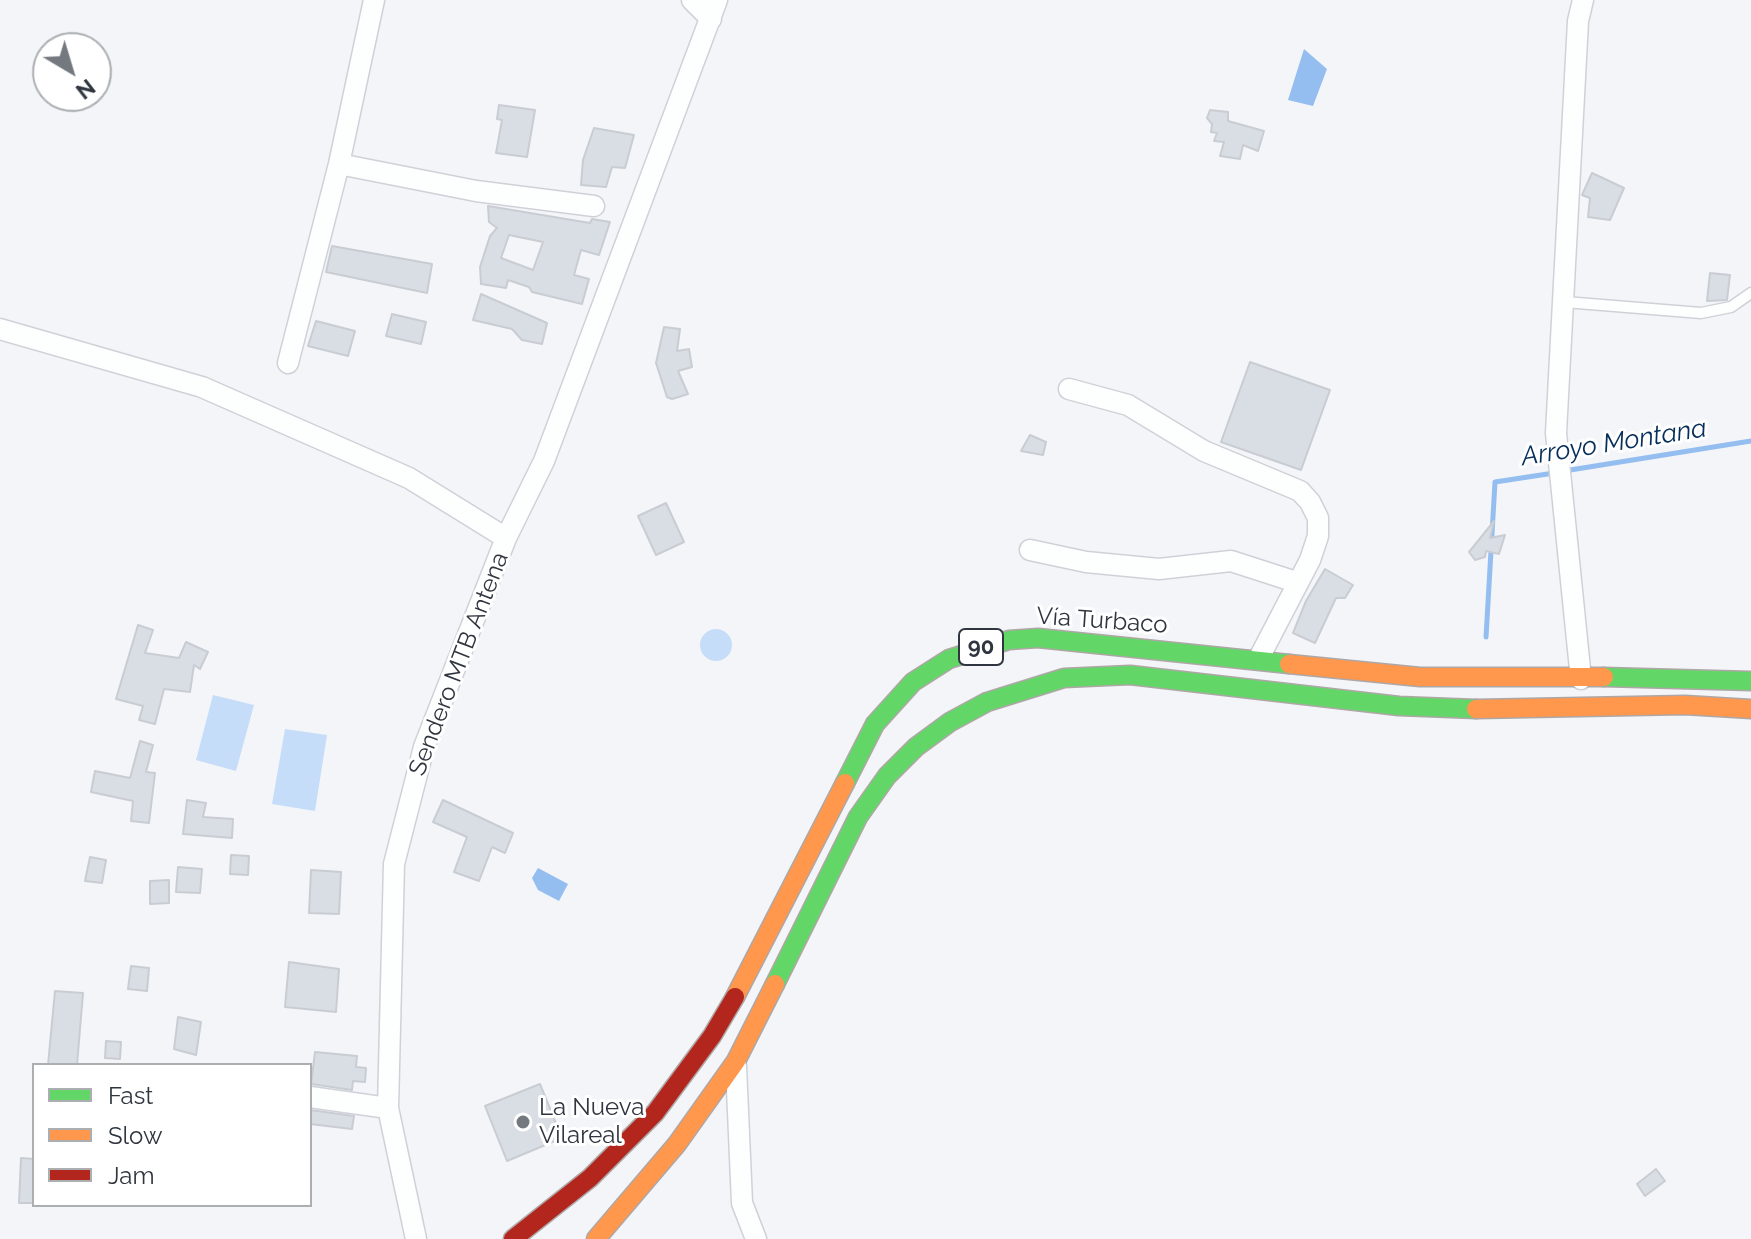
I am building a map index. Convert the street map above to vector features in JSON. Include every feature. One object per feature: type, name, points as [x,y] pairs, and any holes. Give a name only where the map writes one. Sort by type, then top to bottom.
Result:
[{"type":"highway","name":"Vía Turbaco","points":[[513,1239],[590,1178],[655,1113],[712,1036],[744,983],[875,724],[913,682],[933,668],[971,650],[1009,640],[1038,638],[1259,658],[1420,677],[1685,677],[1751,681]]},
{"type":"highway","name":"90","points":[[596,1239],[677,1144],[736,1061],[858,817],[887,776],[916,747],[950,722],[987,702],[1023,688],[1064,678],[1130,675],[1399,706],[1464,709],[1685,705],[1751,709]]},
{"type":"street","points":[[288,363],[339,164],[374,0]]},
{"type":"street","points":[[506,538],[544,461],[714,9],[692,0]]},
{"type":"street","points":[[1581,679],[1556,433],[1578,21],[1583,0]]},
{"type":"street","points":[[339,164],[476,191],[594,206]]},
{"type":"street","name":"Sendero MTB Antena","points":[[0,329],[202,387],[409,478],[506,538],[424,747],[394,864],[388,1108],[416,1239]]},
{"type":"street","points":[[1069,389],[1128,405],[1204,451],[1300,491],[1318,518],[1318,536],[1259,658]]},
{"type":"street","points":[[1030,550],[1127,567],[1177,569],[1212,561],[1231,561],[1296,582]]},
{"type":"street","points":[[736,1061],[742,1203],[756,1239]]},
{"type":"street","points":[[312,1097],[388,1108]]},
{"type":"lane","points":[[1565,302],[1701,313],[1731,307],[1751,293]]},
{"type":"shaded area","points":[[716,629],[727,634],[732,645],[727,656],[716,661],[705,656],[700,645],[705,634]]},
{"type":"shaded area","points":[[213,695],[254,705],[236,771],[196,760]]},
{"type":"shaded area","points":[[285,729],[327,735],[315,811],[272,804]]},
{"type":"water","points":[[1304,49],[1327,69],[1313,106],[1288,100]]},
{"type":"water","points":[[538,868],[568,884],[559,901],[538,890],[532,878]]},
{"type":"building","points":[[499,105],[535,110],[527,157],[496,153],[502,120],[497,119]]},
{"type":"building","points":[[1210,110],[1228,112],[1228,121],[1264,131],[1258,151],[1243,145],[1240,159],[1220,156],[1224,142],[1214,141],[1217,133],[1211,132],[1212,124],[1207,118]]},
{"type":"building","points":[[594,128],[634,135],[625,168],[612,167],[606,187],[581,185],[583,160]]},
{"type":"building","points":[[1592,173],[1624,188],[1610,220],[1588,217],[1590,198],[1582,195]]},
{"type":"building","points":[[488,206],[590,223],[592,219],[610,222],[599,255],[581,250],[574,275],[589,279],[582,304],[532,292],[529,287],[508,280],[506,288],[481,284],[480,267],[490,236],[497,228],[489,222]],"holes":[[[509,235],[543,242],[533,270],[501,258]]]},
{"type":"building","points":[[332,246],[432,264],[427,293],[326,272]]},
{"type":"building","points":[[1710,273],[1730,275],[1727,300],[1707,301]]},
{"type":"building","points":[[481,294],[547,323],[542,344],[522,340],[512,329],[473,320]]},
{"type":"building","points":[[392,314],[426,322],[421,344],[386,336]]},
{"type":"building","points":[[316,321],[355,331],[348,356],[308,346]]},
{"type":"building","points":[[664,327],[680,329],[677,351],[689,349],[692,367],[678,371],[688,394],[672,399],[667,397],[656,363]]},
{"type":"building","points":[[1250,362],[1330,390],[1301,470],[1221,442]]},
{"type":"building","points":[[1030,435],[1046,442],[1043,455],[1021,451]]},
{"type":"building","points":[[666,503],[684,542],[656,555],[638,516]]},
{"type":"building","points":[[1494,521],[1490,538],[1505,535],[1499,554],[1486,551],[1485,557],[1475,560],[1469,552]]},
{"type":"building","points":[[1325,569],[1353,585],[1345,598],[1336,598],[1315,643],[1293,633],[1306,601]]},
{"type":"building","points":[[138,625],[153,630],[145,653],[179,658],[186,642],[208,652],[200,669],[194,665],[190,692],[164,689],[155,724],[139,720],[143,706],[116,699]]},
{"type":"building","points":[[140,741],[153,745],[146,772],[155,773],[149,823],[131,821],[133,801],[91,792],[95,771],[130,778]]},
{"type":"building","points":[[187,800],[206,803],[203,817],[233,819],[232,838],[183,834]]},
{"type":"building","points":[[443,800],[513,833],[505,853],[492,847],[479,881],[454,872],[467,837],[433,822]]},
{"type":"building","points":[[231,855],[249,856],[248,875],[230,874]]},
{"type":"building","points":[[90,857],[106,860],[102,883],[85,881]]},
{"type":"building","points":[[178,867],[202,869],[200,893],[176,892]]},
{"type":"building","points":[[311,870],[341,872],[339,914],[309,913]]},
{"type":"building","points":[[169,880],[169,903],[150,904],[150,881]]},
{"type":"building","points":[[289,962],[339,969],[336,1012],[285,1007]]},
{"type":"building","points":[[131,966],[149,968],[147,991],[128,989]]},
{"type":"building","points":[[55,991],[83,993],[77,1063],[48,1063]]},
{"type":"building","points":[[178,1017],[201,1022],[196,1055],[174,1049]]},
{"type":"building","points":[[106,1041],[121,1042],[120,1059],[105,1058]]},
{"type":"building","points":[[315,1052],[357,1056],[356,1067],[366,1068],[365,1082],[353,1081],[352,1090],[312,1084]]},
{"type":"building","name":"La Nueva Vilareal","points":[[540,1084],[562,1138],[507,1161],[485,1106]]},
{"type":"building","points":[[312,1110],[354,1116],[352,1129],[312,1124]]},
{"type":"building","points":[[21,1158],[32,1159],[32,1203],[19,1203]]},
{"type":"building","points":[[1656,1169],[1665,1181],[1645,1196],[1637,1184]]},
{"type":"waterway","name":"Arroyo Montana","points":[[1564,471],[1751,441]]},
{"type":"waterway","name":"Arroyo Montana","points":[[1486,637],[1495,482],[1554,473]]},
{"type":"traffic: fast","points":[[845,783],[875,724],[913,682],[949,659],[1009,640],[1038,638],[1289,664]]},
{"type":"traffic: fast","points":[[775,984],[858,817],[887,776],[916,747],[950,722],[987,702],[1064,678],[1130,675],[1399,706],[1476,709]]},
{"type":"traffic: fast","points":[[1604,677],[1751,681]]},
{"type":"traffic: slow","points":[[1289,664],[1420,677],[1604,677]]},
{"type":"traffic: slow","points":[[1476,709],[1685,705],[1751,709]]},
{"type":"traffic: slow","points":[[735,997],[845,783]]},
{"type":"traffic: slow","points":[[596,1239],[677,1144],[736,1061],[775,984]]},
{"type":"traffic: jam","points":[[513,1239],[590,1178],[655,1113],[712,1036],[735,997]]},
{"type":"place","name":"La Nueva Vilareal","points":[[523,1122]]}]
